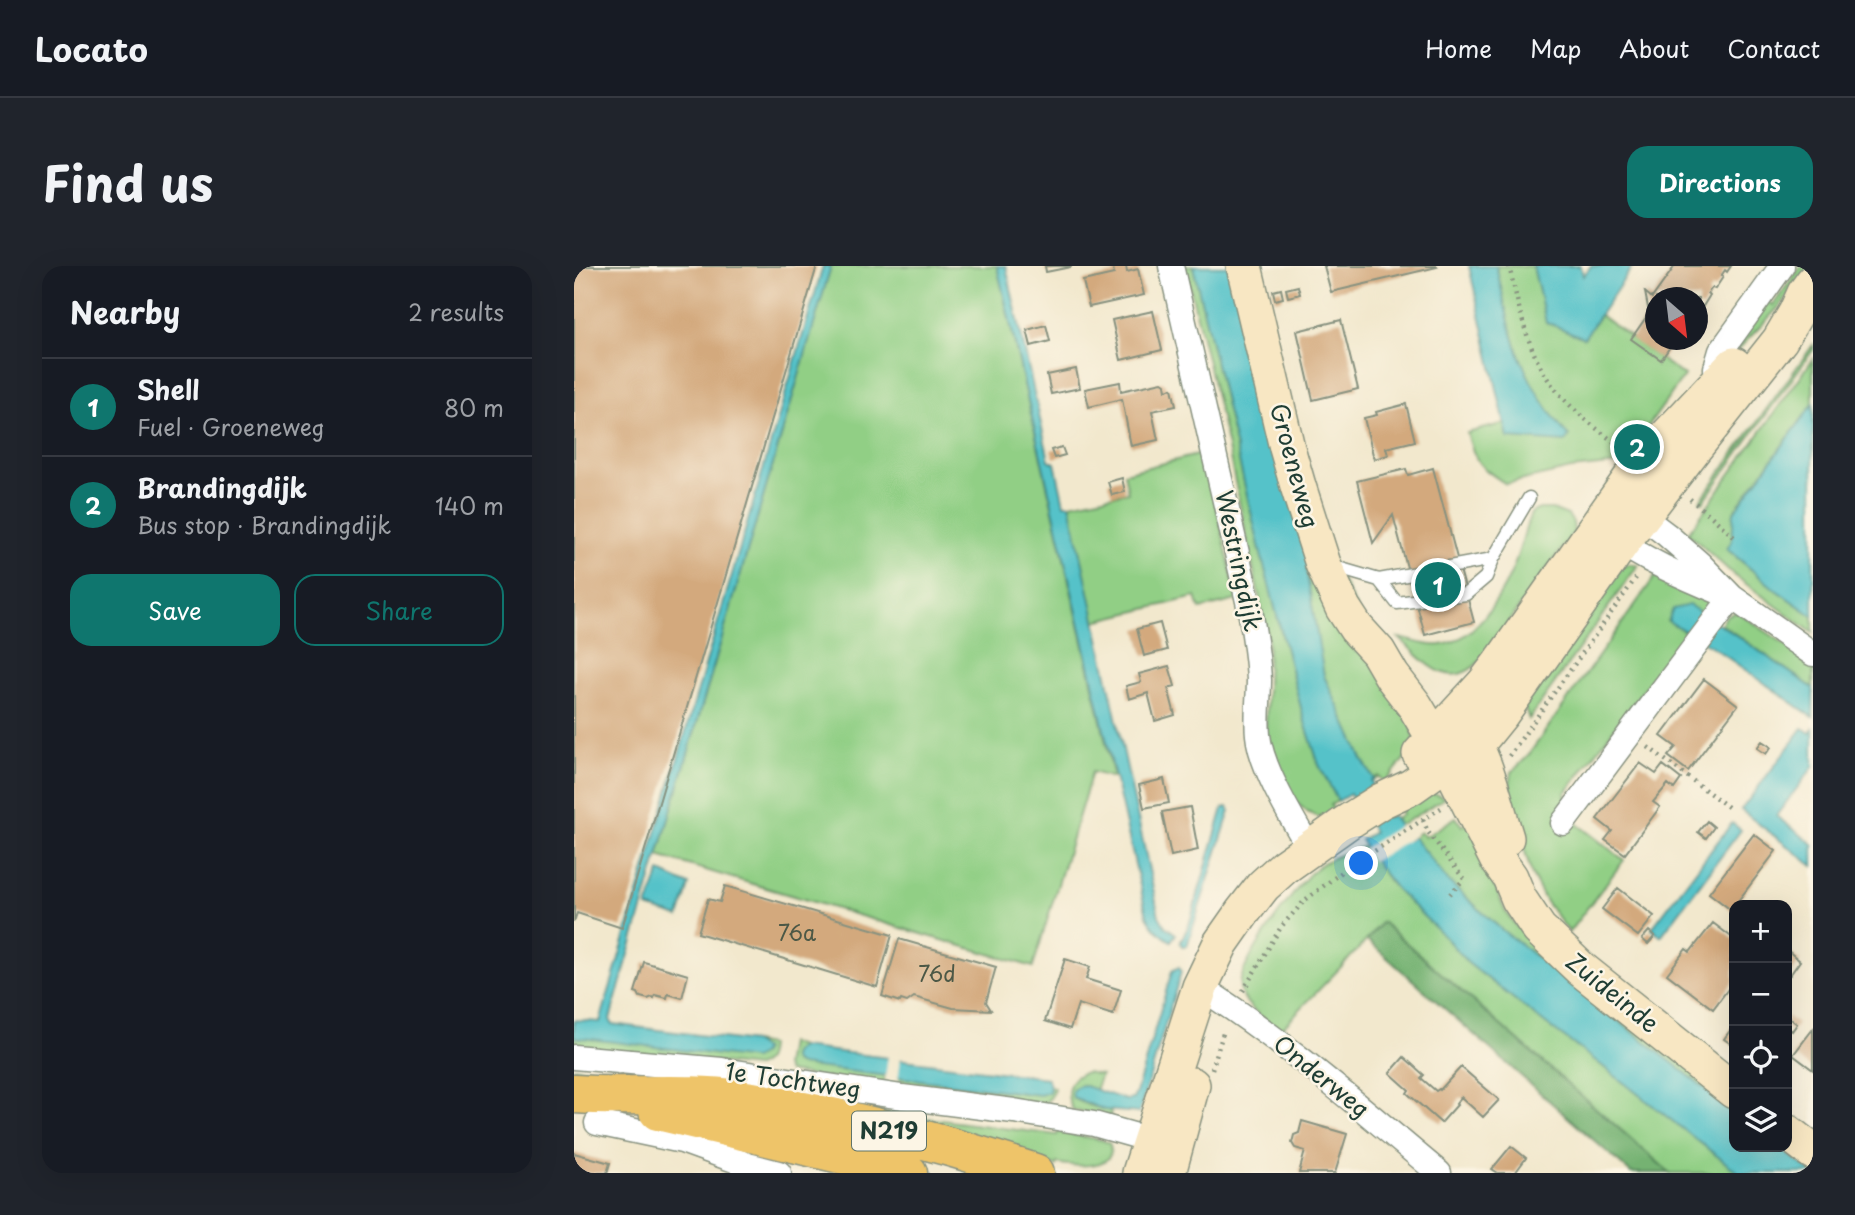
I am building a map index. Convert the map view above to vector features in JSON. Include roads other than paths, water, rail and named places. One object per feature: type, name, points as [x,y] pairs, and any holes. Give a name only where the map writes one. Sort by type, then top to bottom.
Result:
[{"type":"main road","name":"1e Tochtweg","points":[[590,1104],[685,1094],[740,1099],[858,1122],[1035,1173]]},
{"type":"main road","name":"N219","points":[[590,1104],[849,1156],[908,1173]]},
{"type":"street","name":"Westringdijk","points":[[1171,266],[1250,610],[1257,648],[1258,736],[1265,762],[1310,849]]},
{"type":"street","name":"Groeneweg","points":[[1244,266],[1287,447],[1329,582],[1356,628],[1378,652],[1415,706],[1453,740]]},
{"type":"street","points":[[1718,382],[1716,368],[1721,351],[1782,266]]},
{"type":"street","points":[[1140,1173],[1165,1153],[1210,993],[1221,943],[1242,913],[1274,876],[1369,809],[1453,740],[1504,658],[1619,521],[1656,473],[1718,382],[1809,287]]},
{"type":"street","points":[[1656,473],[1780,340],[1809,287]]},
{"type":"street","points":[[1619,521],[1686,578],[1813,654]]},
{"type":"street","points":[[1619,521],[1700,564],[1727,604]]},
{"type":"street","points":[[1563,823],[1727,604]]},
{"type":"street","name":"Zuideinde","points":[[1453,740],[1487,776],[1506,839],[1510,877],[1526,912],[1539,929],[1554,945],[1732,1089]]},
{"type":"street","name":"Onderweg","points":[[1210,993],[1285,1047],[1439,1173]]},
{"type":"street","name":"1e Tochtweg","points":[[574,1057],[722,1070],[1014,1111],[1094,1124],[1165,1153]]},
{"type":"street","points":[[590,1104],[682,1141],[748,1165],[779,1173]]},
{"type":"street","points":[[1792,1136],[1813,1153]]},
{"type":"lane","points":[[1379,580],[1397,603],[1466,594],[1486,577],[1493,559],[1529,498]]},
{"type":"lane","points":[[1322,564],[1379,580],[1493,559]]},
{"type":"water","points":[[823,266],[831,266],[610,1019],[612,1024],[753,1042],[763,1049],[762,1054],[754,1059],[574,1037],[574,1020],[600,1022]]},
{"type":"water","points":[[997,266],[1006,266],[1049,460],[1055,463],[1064,504],[1070,504],[1159,916],[1165,926],[1176,934],[1171,941],[1157,930],[1147,916]]},
{"type":"water","points":[[1193,266],[1231,266],[1309,566],[1306,569],[1324,676],[1374,779],[1369,788],[1388,817],[1392,815],[1408,840],[1413,837],[1448,881],[1502,930],[1729,1107],[1729,1152],[1786,1152],[1813,1173],[1739,1173],[1468,963],[1397,890],[1361,840],[1374,832],[1350,794],[1338,801],[1319,765],[1304,719],[1261,554]]},
{"type":"water","points":[[1469,266],[1496,266],[1517,351],[1537,392],[1569,437],[1565,442],[1508,438]]},
{"type":"water","points":[[1533,266],[1581,266],[1583,276],[1591,266],[1633,266],[1584,338],[1546,322]]},
{"type":"water","points":[[1813,404],[1813,616],[1776,590],[1727,549],[1732,541],[1734,512]]},
{"type":"water","points":[[1689,605],[1813,688],[1813,717],[1711,646],[1668,621],[1673,609]]},
{"type":"water","points":[[1803,728],[1810,733],[1813,729],[1813,767],[1776,816],[1813,844],[1813,866],[1741,810]]},
{"type":"water","points":[[1228,807],[1230,811],[1187,946],[1183,947],[1180,943],[1189,925],[1223,808]]},
{"type":"water","points":[[1732,823],[1741,830],[1661,936],[1652,928]]},
{"type":"water","points":[[660,872],[689,885],[679,917],[647,907]]},
{"type":"water","points":[[1179,967],[1181,972],[1139,1113],[1105,1110],[1073,1098],[1072,1091],[1082,1085],[1126,1100],[1133,1099],[1172,971]]},
{"type":"water","points":[[801,1047],[1047,1078],[1049,1092],[1040,1095],[800,1065],[794,1062],[792,1057]]},
{"type":"place","name":"Brandingdijk","points":[[1637,447]]},
{"type":"place","name":"Shell","points":[[1438,585]]}]
